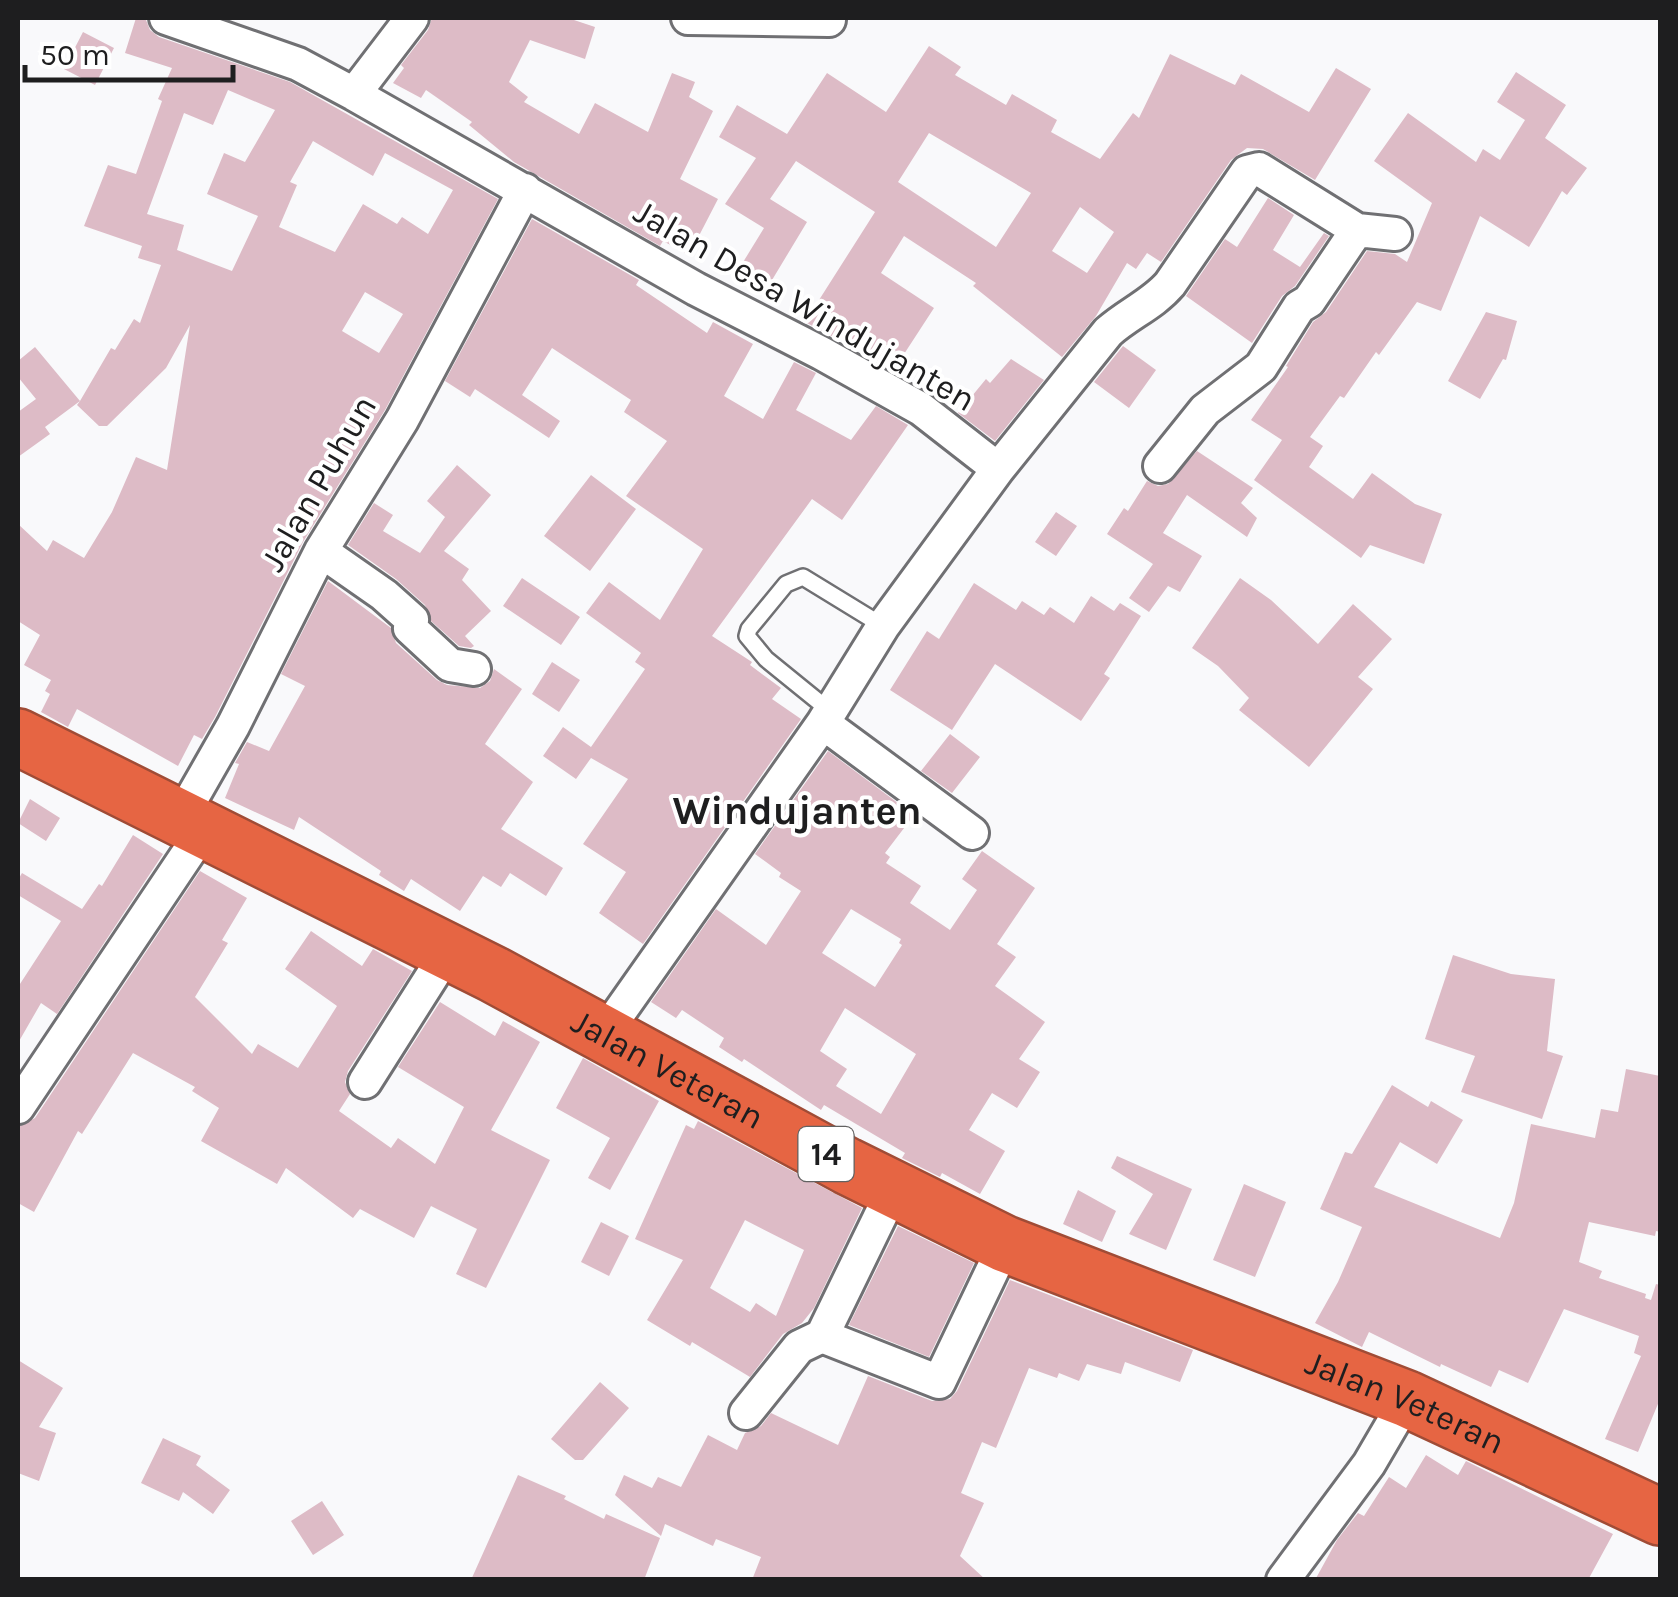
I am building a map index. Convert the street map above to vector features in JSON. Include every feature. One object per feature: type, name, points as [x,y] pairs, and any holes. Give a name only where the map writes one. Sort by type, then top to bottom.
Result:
[{"type":"highway","name":"Jalan Veteran","points":[[18,737],[448,951],[894,1190],[1004,1244],[1407,1399],[1660,1517]]},
{"type":"street","name":"Jalan Desa Windujanten","points":[[166,18],[298,64],[354,94],[696,289],[922,409],[998,470]]},
{"type":"street","points":[[354,94],[412,18]]},
{"type":"street","points":[[688,18],[829,20]]},
{"type":"street","points":[[604,1034],[826,717],[883,626],[998,470],[1108,332],[1129,312],[1158,298],[1170,284],[1247,172],[1259,169],[1356,230],[1395,234]]},
{"type":"street","name":"Jalan Puhun","points":[[18,1107],[193,822],[233,726],[321,551],[402,420],[525,190]]},
{"type":"street","points":[[1160,466],[1205,410],[1261,367],[1299,306],[1309,301],[1356,230]]},
{"type":"street","points":[[321,551],[412,620],[410,628],[450,665],[474,669]]},
{"type":"street","points":[[826,717],[972,833]]},
{"type":"street","points":[[365,1082],[448,951]]},
{"type":"street","points":[[746,1413],[799,1348],[822,1336],[894,1190]]},
{"type":"street","points":[[822,1336],[939,1382],[1004,1244]]},
{"type":"street","points":[[1283,1580],[1369,1464],[1407,1399]]},
{"type":"lane","points":[[826,717],[766,660],[748,636],[749,629],[786,584],[804,577],[883,626]]},
{"type":"building","points":[[136,18],[146,20],[159,37],[290,82],[498,199],[385,410],[303,542],[215,717],[202,739],[194,735],[178,766],[77,709],[68,727],[41,712],[50,694],[45,691],[51,680],[24,665],[40,635],[18,621],[18,524],[47,551],[53,540],[84,558],[112,512],[136,457],[167,470],[190,325],[166,368],[107,426],[99,426],[77,405],[111,348],[115,350],[134,319],[140,323],[161,265],[138,258],[142,246],[84,226],[108,165],[136,174],[162,101],[158,99],[172,68],[125,53]],"holes":[[[228,90],[275,110],[245,162],[224,153],[207,194],[258,216],[232,271],[177,250],[184,225],[147,214],[184,113],[213,125]],[[313,141],[373,176],[385,153],[453,190],[428,234],[402,217],[397,224],[363,204],[335,252],[279,227],[297,185],[290,182]],[[365,292],[403,314],[379,353],[342,331]]]},
{"type":"building","points":[[432,18],[568,18],[595,27],[585,59],[530,40],[509,82],[528,97],[524,102],[579,134],[595,103],[648,132],[672,73],[695,82],[689,97],[713,111],[680,179],[718,199],[689,255],[663,241],[660,246],[514,162],[469,125],[472,122],[426,90],[421,98],[393,83]]},
{"type":"building","points":[[83,32],[114,48],[95,85],[64,69]]},
{"type":"building","points":[[929,46],[961,67],[955,75],[1006,105],[1012,94],[1057,120],[1051,132],[1100,159],[1133,113],[1139,118],[1170,54],[1235,85],[1241,74],[1309,112],[1336,68],[1371,89],[1315,180],[1263,149],[1247,148],[1231,160],[1161,262],[1147,253],[1136,269],[1127,263],[1096,316],[1062,357],[973,286],[976,283],[904,236],[881,273],[934,308],[893,371],[841,337],[839,340],[805,322],[875,212],[796,161],[770,199],[807,222],[766,290],[737,272],[764,228],[725,204],[756,158],[719,137],[737,105],[787,134],[827,73],[886,112]],"holes":[[[929,133],[1031,193],[996,247],[898,182]],[[1080,207],[1114,232],[1087,273],[1052,251]]]},
{"type":"building","points":[[1516,72],[1566,105],[1545,138],[1587,168],[1567,195],[1562,191],[1529,247],[1480,216],[1441,311],[1417,302],[1379,355],[1376,352],[1310,437],[1323,446],[1309,467],[1353,499],[1372,473],[1415,504],[1442,514],[1424,564],[1370,545],[1361,558],[1254,480],[1282,440],[1251,420],[1313,322],[1326,312],[1367,251],[1395,254],[1407,262],[1432,203],[1374,161],[1408,113],[1476,162],[1483,149],[1500,160],[1525,120],[1497,102]]},
{"type":"building","points":[[1268,198],[1294,215],[1273,250],[1300,267],[1324,233],[1329,236],[1295,286],[1282,296],[1252,343],[1186,296],[1225,239],[1237,247]]},
{"type":"building","points":[[532,219],[639,280],[636,285],[707,333],[713,322],[753,344],[724,396],[763,419],[794,362],[816,373],[796,410],[851,440],[876,406],[908,425],[842,520],[812,499],[712,636],[752,662],[750,665],[781,688],[772,699],[801,719],[643,944],[599,913],[626,872],[583,844],[628,779],[591,758],[576,779],[543,756],[563,727],[591,747],[645,669],[635,662],[641,653],[586,613],[609,582],[660,620],[703,549],[626,496],[667,441],[624,412],[631,400],[552,348],[522,395],[560,421],[549,438],[475,389],[470,397],[445,381]]},
{"type":"building","points":[[1486,312],[1517,321],[1506,360],[1503,359],[1480,399],[1448,381]]},
{"type":"building","points":[[1123,346],[1156,370],[1129,408],[1094,382]]},
{"type":"building","points":[[35,347],[80,401],[45,427],[50,434],[18,457],[18,412],[36,399],[18,377],[18,361]]},
{"type":"building","points":[[1011,359],[1044,380],[995,441],[958,413],[986,379],[990,383]]},
{"type":"building","points":[[1197,451],[1253,488],[1241,503],[1257,518],[1247,537],[1187,495],[1163,533],[1202,556],[1180,592],[1168,586],[1149,612],[1129,598],[1153,564],[1107,534],[1147,481],[1158,486],[1168,484]]},
{"type":"building","points":[[457,465],[491,495],[444,551],[469,569],[462,580],[491,611],[465,636],[474,646],[471,648],[459,646],[431,621],[425,605],[348,545],[374,503],[393,515],[383,531],[420,553],[445,517],[427,501]]},
{"type":"building","points":[[591,475],[636,509],[590,571],[544,536]]},
{"type":"building","points":[[1056,512],[1077,526],[1056,556],[1035,542]]},
{"type":"building","points":[[522,578],[580,617],[561,645],[503,606]]},
{"type":"building","points":[[1240,578],[1271,600],[1318,644],[1353,604],[1392,639],[1358,677],[1373,689],[1309,767],[1239,710],[1249,698],[1218,666],[1192,648]]},
{"type":"building","points":[[328,581],[391,628],[396,643],[437,680],[447,685],[480,688],[490,681],[494,669],[522,689],[485,744],[533,782],[501,829],[563,868],[546,896],[510,873],[501,887],[483,876],[460,911],[411,879],[404,891],[379,875],[381,871],[299,817],[294,830],[225,798],[239,764],[235,763],[247,742],[269,751],[305,686],[281,674]]},
{"type":"building","points":[[974,583],[1016,610],[1022,601],[1044,615],[1050,607],[1074,623],[1091,596],[1114,611],[1120,603],[1141,616],[1104,674],[1110,678],[1081,721],[995,664],[952,730],[890,690],[927,631],[939,639]]},
{"type":"building","points":[[552,662],[580,680],[559,712],[532,694]]},
{"type":"building","points":[[950,734],[980,757],[952,793],[921,771]]},
{"type":"building","points":[[828,751],[914,815],[885,853],[890,857],[886,863],[921,886],[910,903],[950,930],[977,890],[962,879],[982,851],[1035,888],[997,944],[1016,957],[995,986],[1045,1022],[1019,1059],[1040,1072],[1017,1108],[992,1093],[969,1130],[1005,1151],[980,1194],[942,1173],[940,1177],[902,1158],[905,1153],[824,1105],[821,1110],[744,1059],[742,1062],[719,1047],[724,1038],[682,1010],[676,1018],[651,1002],[716,909],[766,945],[801,891],[755,854]],"holes":[[[851,909],[901,939],[902,945],[875,987],[822,953]],[[845,1008],[916,1054],[881,1114],[836,1086],[847,1069],[820,1051]]]},
{"type":"building","points":[[30,799],[60,818],[46,841],[18,823]]},
{"type":"building","points":[[133,835],[163,854],[57,1014],[41,1003],[18,1043],[18,987],[61,921],[18,895],[18,880],[22,873],[82,909],[99,884],[102,886]]},
{"type":"building","points":[[200,871],[247,898],[222,940],[228,943],[195,997],[252,1054],[258,1044],[298,1068],[337,1006],[285,969],[311,931],[362,966],[373,949],[412,971],[348,1071],[345,1082],[350,1094],[339,1111],[391,1148],[398,1138],[435,1164],[464,1107],[398,1067],[440,1002],[495,1036],[503,1021],[540,1042],[491,1130],[550,1160],[486,1288],[456,1274],[477,1229],[431,1206],[414,1238],[360,1209],[353,1218],[286,1168],[277,1184],[201,1141],[219,1108],[192,1091],[195,1087],[133,1053],[82,1134],[78,1131],[34,1212],[18,1203],[18,1127],[35,1118]]},
{"type":"building","points":[[1453,955],[1511,974],[1555,979],[1547,1051],[1563,1056],[1542,1119],[1461,1092],[1475,1056],[1425,1039]]},
{"type":"building","points":[[583,1058],[659,1101],[610,1190],[588,1178],[610,1138],[556,1108]]},
{"type":"building","points":[[1626,1069],[1660,1076],[1660,1232],[1656,1231],[1655,1236],[1589,1222],[1579,1262],[1602,1271],[1599,1278],[1646,1294],[1645,1298],[1651,1300],[1656,1284],[1660,1285],[1660,1399],[1638,1452],[1605,1439],[1641,1356],[1634,1353],[1639,1336],[1564,1309],[1528,1383],[1499,1370],[1491,1387],[1369,1332],[1362,1347],[1315,1323],[1362,1227],[1320,1209],[1345,1152],[1352,1154],[1392,1085],[1428,1107],[1431,1101],[1463,1120],[1437,1164],[1400,1142],[1374,1187],[1500,1238],[1514,1203],[1531,1124],[1595,1138],[1601,1109],[1618,1112]]},
{"type":"building","points":[[698,1121],[862,1208],[814,1308],[802,1323],[783,1334],[750,1377],[647,1320],[683,1260],[635,1239],[686,1125],[694,1129]],"holes":[[[745,1220],[804,1250],[776,1316],[756,1303],[750,1312],[710,1288]]]},
{"type":"building","points":[[1117,1156],[1192,1189],[1166,1250],[1129,1234],[1153,1194],[1111,1168]]},
{"type":"building","points":[[1244,1184],[1286,1202],[1255,1277],[1213,1260]]},
{"type":"building","points":[[1078,1190],[1116,1211],[1102,1242],[1063,1224]]},
{"type":"building","points":[[601,1222],[629,1236],[609,1276],[581,1262]]},
{"type":"building","points":[[898,1226],[974,1263],[929,1357],[849,1325]]},
{"type":"building","points":[[1010,1280],[1193,1350],[1180,1382],[1125,1362],[1121,1374],[1087,1364],[1079,1381],[1029,1368],[996,1448],[982,1442],[961,1493],[984,1503],[960,1556],[986,1580],[752,1580],[761,1557],[716,1539],[713,1546],[665,1524],[661,1536],[615,1495],[624,1475],[652,1488],[658,1477],[681,1487],[708,1435],[737,1450],[745,1433],[761,1426],[771,1413],[838,1445],[868,1376],[932,1401],[950,1399]]},
{"type":"building","points":[[18,1360],[63,1388],[39,1427],[56,1433],[39,1481],[18,1473]]},
{"type":"building","points":[[600,1382],[629,1408],[583,1460],[575,1460],[551,1439]]},
{"type":"building","points":[[163,1438],[201,1456],[196,1465],[230,1490],[213,1514],[183,1492],[179,1501],[141,1483]]},
{"type":"building","points":[[1426,1455],[1458,1475],[1466,1461],[1613,1534],[1588,1580],[1315,1580],[1337,1540],[1358,1513],[1364,1516],[1389,1477],[1406,1488]]},
{"type":"building","points":[[518,1475],[566,1496],[564,1499],[604,1519],[606,1514],[660,1538],[644,1580],[471,1580]]},
{"type":"building","points":[[322,1501],[344,1535],[313,1555],[291,1521]]},
{"type":"district","name":"Windujanten","points":[[797,810]]}]
